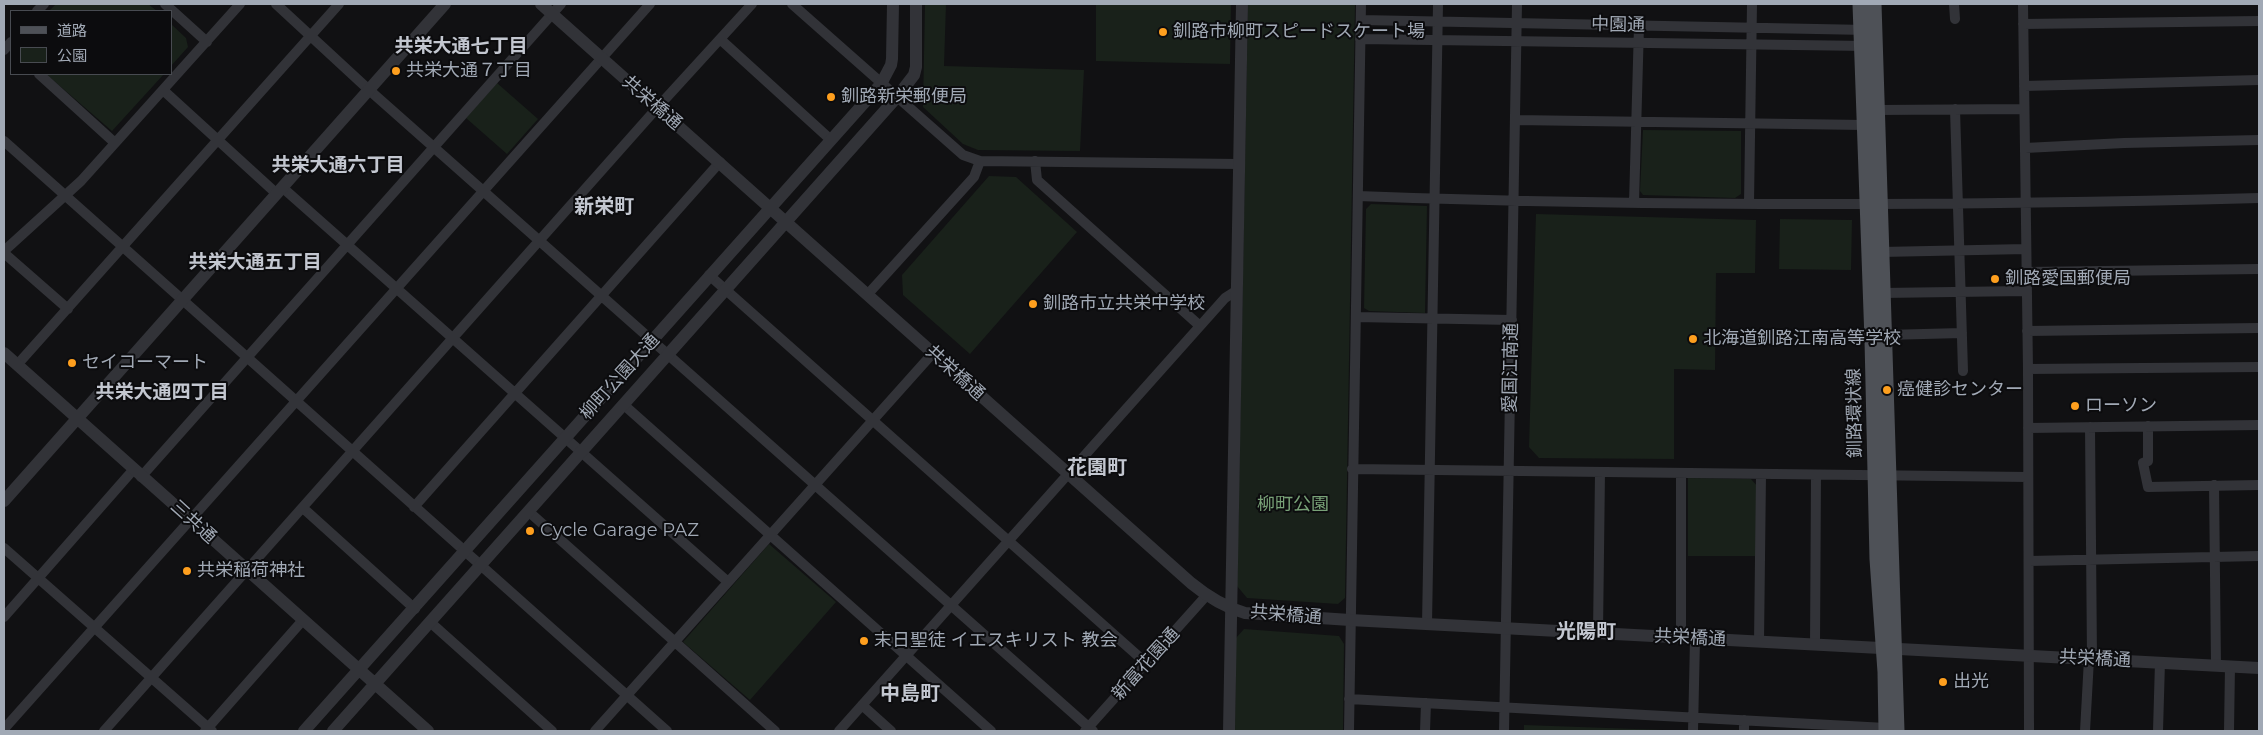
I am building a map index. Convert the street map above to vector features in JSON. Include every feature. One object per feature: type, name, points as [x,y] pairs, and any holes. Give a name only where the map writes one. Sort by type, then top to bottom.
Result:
[{"type":"main road","name":"釧路環状線","points":[[1860,4],[1868,38],[1878,110],[1873,204],[1882,476]]},
{"type":"main road","name":"釧路環状線","points":[[1874,4],[1868,38],[1864,125],[1873,204],[1882,252],[1885,335],[1882,476],[1877,559],[1888,649],[1885,672],[1890,730]]},
{"type":"street","points":[[68,308],[4,252],[64,195],[81,182],[240,4]]},
{"type":"street","points":[[276,4],[368,89],[435,146],[816,484],[1089,730]]},
{"type":"street","points":[[8,360],[68,308],[340,4]]},
{"type":"street","points":[[4,501],[445,4]]},
{"type":"street","name":"共栄橋通","points":[[541,4],[601,59],[786,220],[1206,596],[1230,609],[1245,613],[1506,629],[2259,668]]},
{"type":"street","points":[[4,617],[38,578],[247,358],[346,244],[561,4]]},
{"type":"street","points":[[4,729],[650,4]]},
{"type":"street","points":[[104,731],[657,108],[752,4]]},
{"type":"street","points":[[792,4],[963,156],[980,161],[1239,164]]},
{"type":"street","name":"柳町公園大通","points":[[304,731],[415,609],[709,275],[882,84],[891,66],[892,59],[893,4]]},
{"type":"street","name":"柳町公園大通","points":[[334,731],[624,405],[724,289],[897,97],[914,75],[916,68],[916,4]]},
{"type":"street","points":[[1228,731],[1242,4]]},
{"type":"street","points":[[1349,731],[1361,4]]},
{"type":"street","points":[[1427,624],[1438,4]]},
{"type":"street","name":"愛国江南通","points":[[1504,731],[1517,4]]},
{"type":"street","points":[[1749,203],[1752,4]]},
{"type":"street","points":[[1954,4],[1955,19]]},
{"type":"street","points":[[2023,4],[2028,368],[2029,731]]},
{"type":"street","points":[[172,10],[207,42]]},
{"type":"street","name":"中園通","points":[[1360,20],[1752,28],[1868,38]]},
{"type":"street","points":[[2023,24],[2259,21]]},
{"type":"street","points":[[1634,203],[1639,26]]},
{"type":"street","name":"中園通","points":[[1360,38],[1751,44],[1868,38]]},
{"type":"street","points":[[720,39],[831,140]]},
{"type":"street","points":[[39,75],[115,143]]},
{"type":"street","points":[[2024,86],[2259,80]]},
{"type":"street","points":[[163,90],[218,140],[346,244],[517,393],[581,453],[728,582]]},
{"type":"street","points":[[1955,109],[1963,371]]},
{"type":"street","points":[[1878,110],[2024,109]]},
{"type":"street","points":[[1515,120],[1864,125]]},
{"type":"street","points":[[2025,148],[2124,143],[2259,140]]},
{"type":"street","points":[[4,141],[668,731]]},
{"type":"street","points":[[868,294],[974,177],[980,161]]},
{"type":"street","points":[[1035,161],[1037,180],[1200,326]]},
{"type":"street","points":[[414,507],[720,162]]},
{"type":"street","points":[[1358,196],[1513,202],[1958,205],[2259,198]]},
{"type":"street","points":[[1882,252],[2026,249]]},
{"type":"street","points":[[2026,272],[2259,269]]},
{"type":"street","points":[[709,275],[1009,540],[1146,664]]},
{"type":"street","points":[[839,731],[1225,298],[1236,291]]},
{"type":"street","points":[[1882,293],[2026,291]]},
{"type":"street","points":[[1356,317],[1512,320]]},
{"type":"street","points":[[2027,330],[2259,328]]},
{"type":"street","points":[[1885,335],[1962,332]]},
{"type":"street","points":[[595,731],[933,353]]},
{"type":"street","name":"三共通","points":[[8,360],[77,418],[428,731]]},
{"type":"street","points":[[2028,368],[2259,367]]},
{"type":"street","points":[[624,405],[991,731]]},
{"type":"street","points":[[2028,428],[2259,425]]},
{"type":"street","points":[[2148,426],[2148,461],[2143,463],[2148,486],[2259,485]]},
{"type":"street","points":[[2085,731],[2091,659],[2090,427]]},
{"type":"street","points":[[1352,469],[1816,476],[2028,477]]},
{"type":"street","points":[[1598,633],[1600,472]]},
{"type":"street","points":[[1681,473],[1681,638]]},
{"type":"street","points":[[1758,642],[1761,475]]},
{"type":"street","points":[[1815,645],[1816,476]]},
{"type":"street","points":[[2214,486],[2216,665]]},
{"type":"street","points":[[302,508],[415,609]]},
{"type":"street","points":[[528,511],[776,731]]},
{"type":"street","points":[[4,548],[152,678],[208,730],[303,620]]},
{"type":"street","points":[[2029,561],[2259,556]]},
{"type":"street","name":"新富花園通","points":[[1089,730],[1206,596]]},
{"type":"street","points":[[430,622],[552,731]]},
{"type":"street","points":[[1693,731],[1695,638]]},
{"type":"street","points":[[2158,731],[2160,662]]},
{"type":"street","points":[[2230,666],[2230,731]]},
{"type":"street","points":[[1349,699],[1744,720],[1791,727],[1890,730]]},
{"type":"street","points":[[1425,731],[1426,703]]},
{"type":"street","points":[[862,705],[891,731]]},
{"type":"street","points":[[1744,720],[1744,731]]},
{"type":"green space","points":[[56,4],[148,4],[156,10],[50,10]]},
{"type":"green space","points":[[925,4],[946,4],[944,66],[1084,70],[1080,151],[978,150],[963,144],[923,107]]},
{"type":"green space","name":"釧路市柳町スピードスケート場","points":[[1096,4],[1231,4],[1230,64],[1096,61]]},
{"type":"green space","name":"柳町公園","points":[[1248,4],[1355,4],[1345,598],[1338,604],[1247,598],[1237,586]]},
{"type":"green space","points":[[172,25],[186,38],[188,47],[172,65]]},
{"type":"green space","points":[[47,75],[163,75],[112,131]]},
{"type":"green space","points":[[497,83],[538,119],[507,154],[466,118]]},
{"type":"green space","points":[[1643,130],[1741,131],[1741,194],[1735,198],[1643,195],[1640,191]]},
{"type":"green space","points":[[989,176],[1016,177],[1077,232],[970,354],[903,295],[902,275]]},
{"type":"green space","points":[[1371,204],[1427,206],[1425,313],[1369,311],[1364,308],[1366,209]]},
{"type":"green space","points":[[1536,214],[1756,220],[1755,273],[1716,273],[1715,370],[1674,369],[1674,459],[1539,458],[1529,447]]},
{"type":"green space","points":[[1780,219],[1852,220],[1851,270],[1779,269]]},
{"type":"green space","points":[[1688,478],[1751,479],[1757,486],[1756,556],[1688,556]]},
{"type":"green space","points":[[769,544],[836,602],[750,700],[683,642]]},
{"type":"green space","points":[[1244,629],[1339,636],[1344,644],[1343,731],[1235,731],[1236,638]]},
{"type":"green space","points":[[1524,725],[1663,730],[1665,731],[1524,731]]},
{"type":"place","name":"釧路市柳町スピードスケート場","points":[[1163,32]]},
{"type":"place","name":"共栄大通７丁目","points":[[396,71]]},
{"type":"place","name":"釧路新栄郵便局","points":[[831,97]]},
{"type":"place","name":"釧路愛国郵便局","points":[[1995,279]]},
{"type":"place","name":"釧路市立共栄中学校","points":[[1033,304]]},
{"type":"place","name":"北海道釧路江南高等学校","points":[[1693,339]]},
{"type":"place","name":"セイコーマート","points":[[72,363]]},
{"type":"place","name":"癌健診センター","points":[[1887,390]]},
{"type":"place","name":"ローソン","points":[[2075,406]]},
{"type":"place","name":"Cycle Garage PAZ","points":[[530,531]]},
{"type":"place","name":"共栄稲荷神社","points":[[187,571]]},
{"type":"place","name":"末日聖徒 イエスキリスト 教会","points":[[864,641]]},
{"type":"place","name":"出光","points":[[1943,682]]},
{"type":"district","name":"共栄大通七丁目","points":[[461,46]]},
{"type":"district","name":"共栄大通六丁目","points":[[338,165]]},
{"type":"district","name":"新栄町","points":[[604,207]]},
{"type":"district","name":"共栄大通五丁目","points":[[255,262]]},
{"type":"district","name":"共栄大通四丁目","points":[[162,392]]},
{"type":"district","name":"花園町","points":[[1097,468]]},
{"type":"district","name":"光陽町","points":[[1586,632]]},
{"type":"district","name":"中島町","points":[[910,694]]}]
